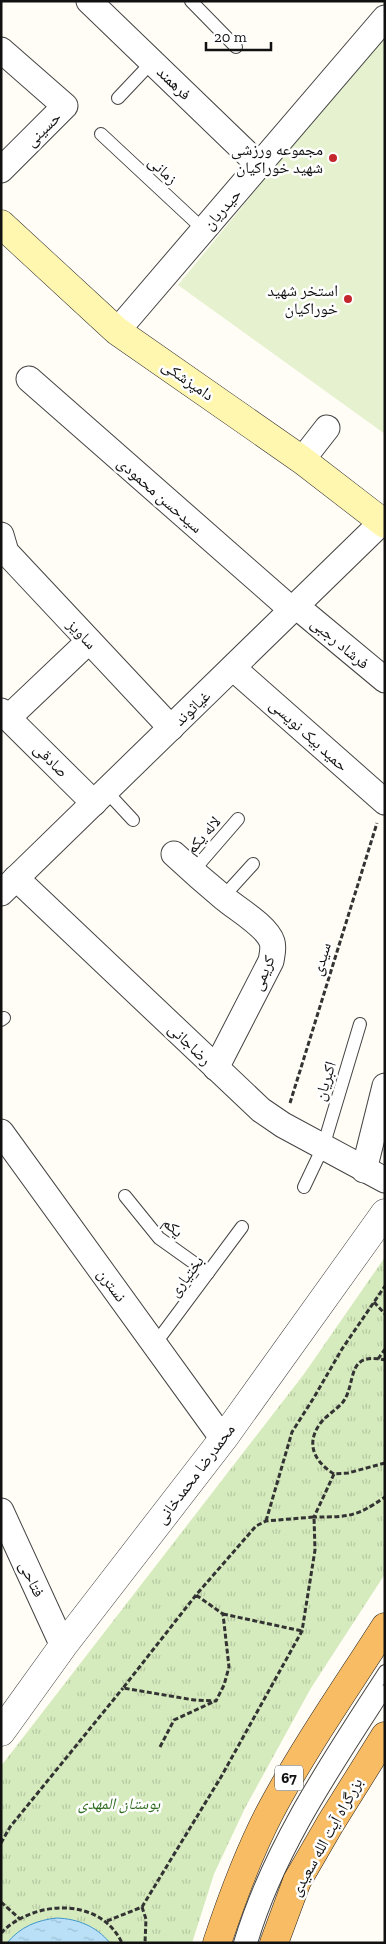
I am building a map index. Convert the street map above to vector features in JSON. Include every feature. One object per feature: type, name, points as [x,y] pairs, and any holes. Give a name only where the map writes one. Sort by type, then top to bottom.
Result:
[{"type":"highway","name":"67","points":[[217,1943],[243,1872],[269,1814],[291,1774],[385,1627]]},
{"type":"highway","name":"بزرگراه آیت الله سعیدی","points":[[274,1943],[297,1881],[385,1736]]},
{"type":"main road","name":"دامپزشکی","points":[[1,224],[117,331],[302,460],[384,523]]},
{"type":"street","name":"فرهمند","points":[[89,1],[259,165]]},
{"type":"street","name":"حیدریان","points":[[117,331],[385,18]]},
{"type":"street","name":"حسینی","points":[[1,50],[65,106],[1,170]]},
{"type":"street","name":"سیدحسن محمودی","points":[[29,380],[294,608]]},
{"type":"street","points":[[302,460],[327,428]]},
{"type":"street","name":"غیاثوند","points":[[9,886],[294,608],[384,523]]},
{"type":"street","name":"ساویز","points":[[3,547],[171,728]]},
{"type":"street","name":"فرشاد رجبی","points":[[294,608],[385,680]]},
{"type":"street","name":"صادقی","points":[[89,641],[5,714],[100,797]]},
{"type":"street","name":"حمید بیک نویسی","points":[[233,668],[384,802]]},
{"type":"street","name":"کریمی","points":[[174,854],[268,934],[272,942],[271,961],[216,1068]]},
{"type":"street","name":"رضاجانی","points":[[9,886],[261,1110],[283,1125],[374,1175]]},
{"type":"street","points":[[374,1175],[385,1086]]},
{"type":"street","name":"نسترن","points":[[1,1132],[224,1439]]},
{"type":"street","name":"محمدرضا محمدخانی","points":[[1,1732],[63,1646],[224,1439],[385,1213]]},
{"type":"street","name":"فتاحی","points":[[1,1511],[63,1646]]},
{"type":"lane","points":[[191,1],[236,47]]},
{"type":"lane","points":[[118,98],[152,62]]},
{"type":"lane","name":"زمانی","points":[[101,134],[204,230]]},
{"type":"lane","points":[[100,797],[133,820]]},
{"type":"lane","name":"لاله یکم","points":[[193,872],[238,820]]},
{"type":"lane","points":[[223,897],[253,864]]},
{"type":"lane","name":"اکبریان","points":[[304,1188],[322,1147],[360,1024]]},
{"type":"lane","name":"یکم","points":[[124,1196],[159,1238],[208,1273]]},
{"type":"lane","name":"بختیاری","points":[[155,1344],[242,1227]]},
{"type":"lane","points":[[240,1943],[269,1868],[292,1821],[385,1671]]},
{"type":"lane","points":[[252,1943],[276,1877],[305,1821],[340,1761],[385,1691]]},
{"type":"path","name":"سیدی","points":[[283,1125],[384,802]]},
{"type":"path","points":[[266,1521],[292,1432],[342,1349],[385,1286]]},
{"type":"path","points":[[374,1302],[385,1314]]},
{"type":"path","points":[[378,1359],[385,1349]]},
{"type":"path","points":[[385,1360],[363,1361],[354,1369],[343,1401],[322,1421],[314,1434],[313,1452],[326,1469],[334,1474],[348,1473],[385,1463]]},
{"type":"path","points":[[107,1921],[142,1906],[221,1777],[302,1631],[315,1550],[314,1517],[334,1474]]},
{"type":"path","points":[[1,1843],[10,1827],[196,1595],[256,1526],[266,1521],[342,1517],[363,1512],[385,1497]]},
{"type":"path","points":[[196,1595],[223,1614],[302,1631]]},
{"type":"path","points":[[160,1747],[174,1720],[216,1701],[224,1685],[229,1666],[223,1614]]},
{"type":"path","points":[[123,1688],[194,1700],[216,1701]]},
{"type":"path","points":[[1,1902],[20,1919]]},
{"type":"path","points":[[142,1906],[146,1919],[145,1943]]},
{"type":"path","points":[[1,1934],[10,1924],[20,1919],[43,1909],[58,1907],[86,1912],[107,1921],[118,1934],[122,1943]]},
{"type":"green space","name":"مجموعه ورزشی شهید خوراکیان","points":[[385,32],[385,434],[178,285]]},
{"type":"green space","name":"بوستان المهدی","points":[[385,1257],[385,1574],[311,1688],[245,1808],[214,1874],[192,1943],[1,1943],[1,1766],[304,1374]]},
{"type":"water","points":[[57,1918],[86,1924],[99,1932],[110,1943],[7,1943],[29,1925]]},
{"type":"place","name":"مجموعه ورزشی شهید خوراکیان","points":[[333,158]]},
{"type":"place","name":"استخر شهید خوراکیان","points":[[348,299]]}]
